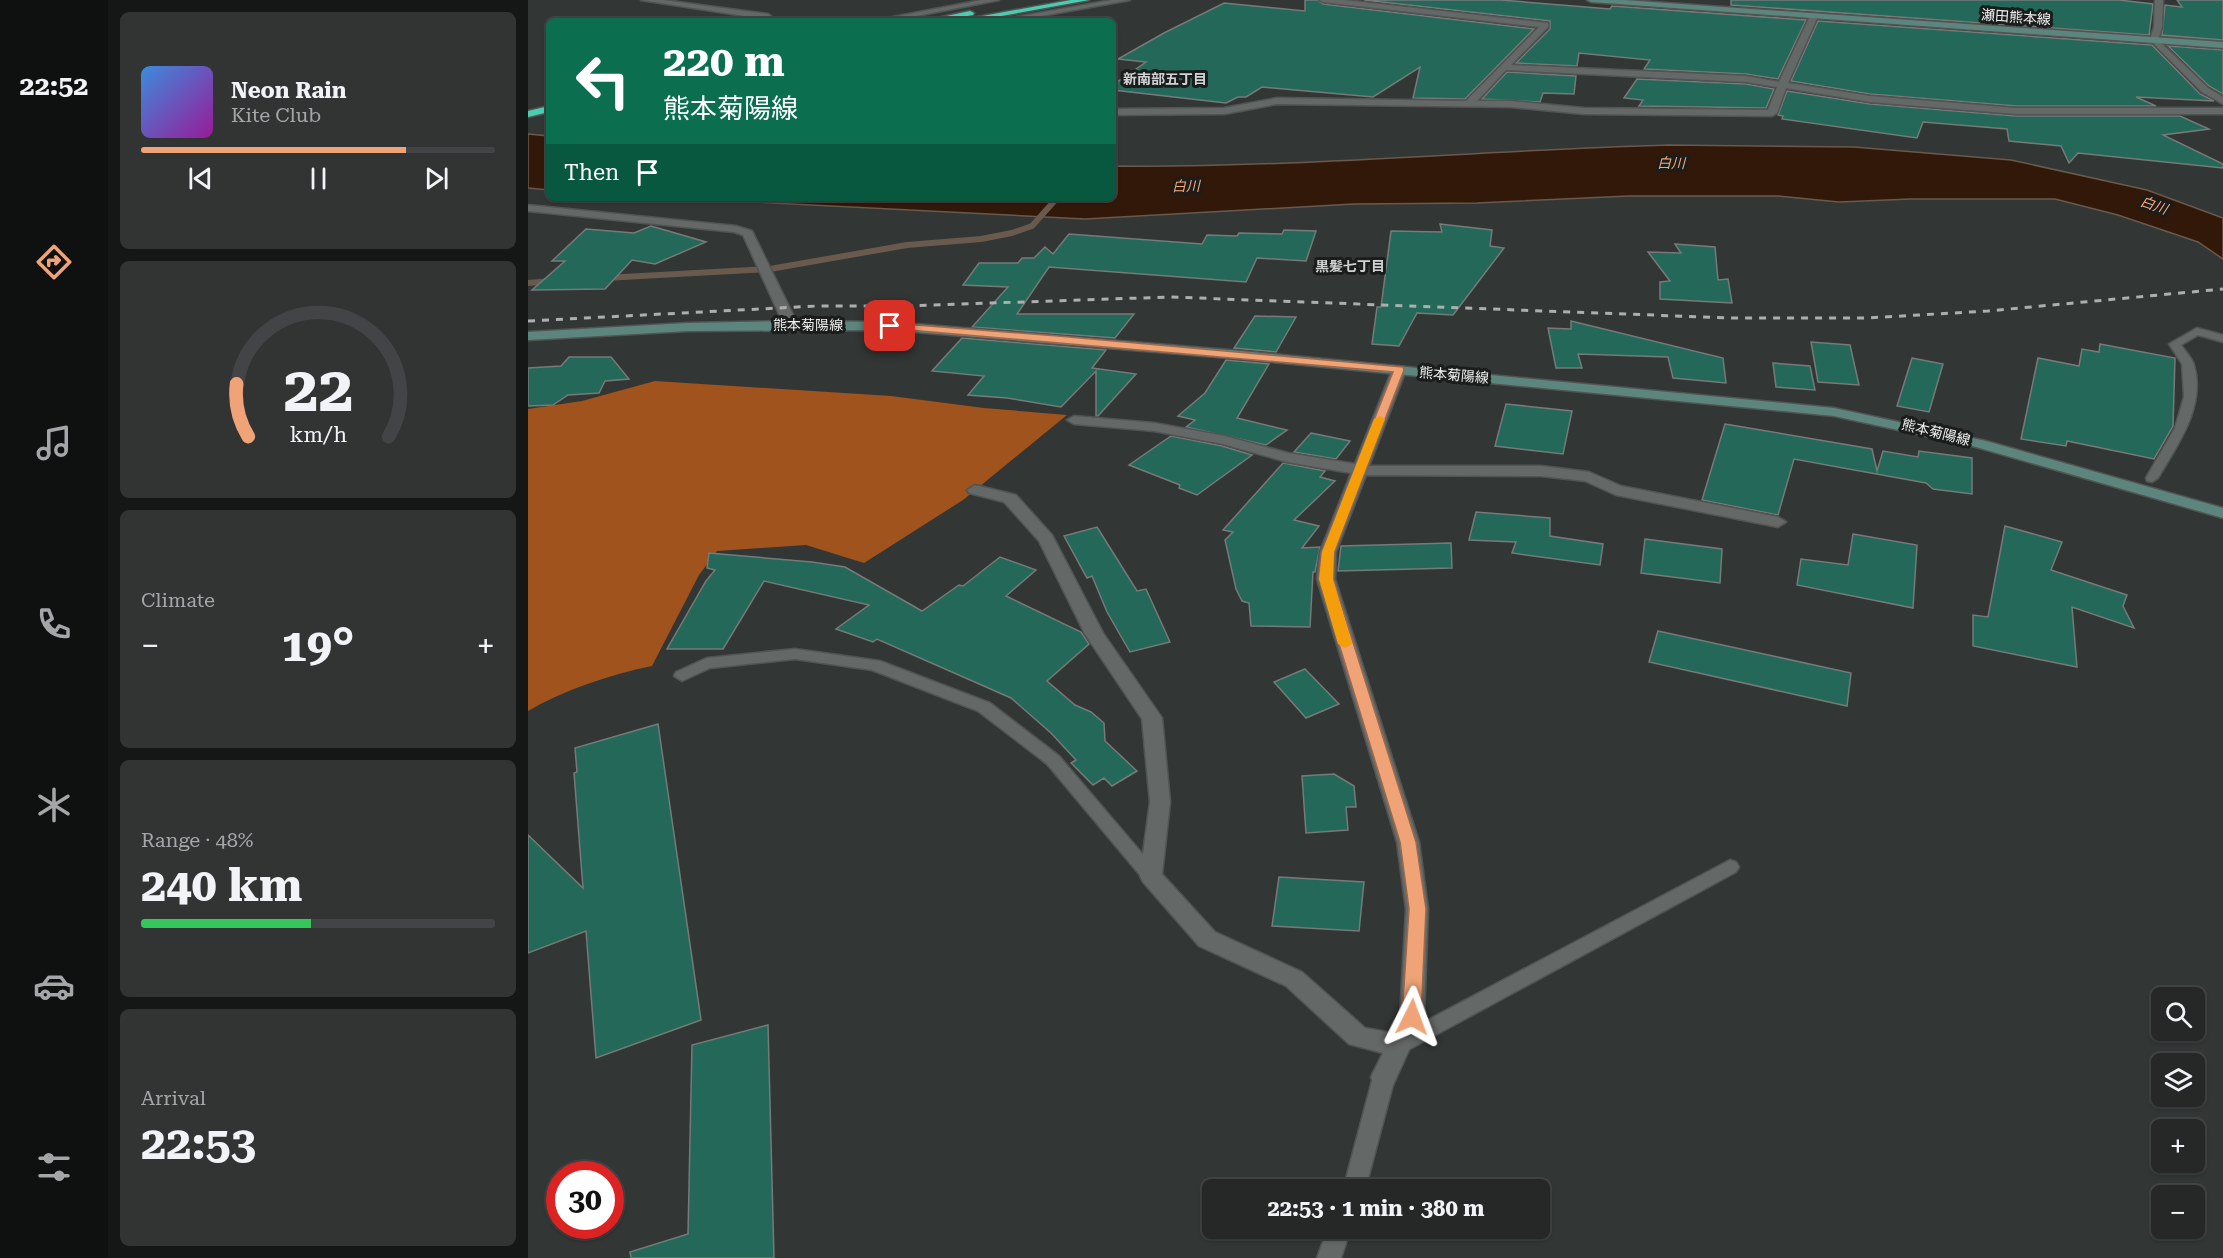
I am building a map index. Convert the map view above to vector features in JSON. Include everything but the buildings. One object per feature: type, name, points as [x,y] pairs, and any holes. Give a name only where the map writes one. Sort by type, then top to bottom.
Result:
[{"type":"highway","points":[[943,18],[1041,0]]},
{"type":"highway","points":[[977,18],[1085,0]]},
{"type":"highway","points":[[528,106],[546,103]]},
{"type":"highway","points":[[528,114],[546,110]]},
{"type":"main road","name":"瀬田熊本線","points":[[1591,0],[1654,2],[1814,16],[2223,45]]},
{"type":"main road","name":"熊本菊陽線","points":[[528,336],[688,327],[890,326],[1399,370],[1834,412],[1886,420],[1978,442],[2223,513]]},
{"type":"street","points":[[645,0],[770,18]]},
{"type":"street","points":[[893,18],[995,0]]},
{"type":"street","points":[[1016,18],[1126,0]]},
{"type":"street","points":[[1323,0],[1545,25],[1469,102]]},
{"type":"street","points":[[2159,0],[2158,27],[2154,40],[2205,90],[2223,101]]},
{"type":"street","points":[[1116,112],[1224,111],[1277,101],[1469,102],[1584,111],[1772,113],[1782,85],[1814,16]]},
{"type":"street","points":[[1505,67],[1746,79],[1917,104],[2045,112],[2223,111]]},
{"type":"street","points":[[528,208],[736,229],[748,233],[791,325]]},
{"type":"street","points":[[1384,1077],[1412,1017],[1418,909],[1408,842],[1326,579],[1328,552],[1399,370]]},
{"type":"street","points":[[1074,420],[1154,428],[1213,438],[1287,456],[1360,470],[1541,471],[1589,477],[1616,490],[1778,522]]},
{"type":"street","points":[[975,490],[1010,498],[1046,539],[1094,634],[1152,718],[1160,802],[1151,876],[1207,939],[1294,979],[1358,1037],[1400,1045]]},
{"type":"lane","points":[[2152,478],[2181,428],[2190,397],[2188,364],[2175,344],[2197,331],[2223,339]]},
{"type":"lane","points":[[682,676],[707,663],[795,654],[875,665],[984,707],[1053,760],[1151,876]]},
{"type":"lane","points":[[1400,1045],[1730,867]]},
{"type":"lane","points":[[1357,1179],[1384,1077]]},
{"type":"lane","points":[[1329,1258],[1336,1239]]},
{"type":"shaded area","points":[[655,381],[891,396],[984,408],[1067,415],[963,500],[864,563],[806,545],[717,551],[699,575],[652,666],[588,684],[528,711],[528,409],[582,401]]},
{"type":"water","points":[[528,134],[546,136],[546,190],[528,188]]},
{"type":"water","name":"白川","points":[[1669,145],[1854,147],[2011,160],[2147,190],[2223,218],[2223,259],[2198,242],[2118,215],[2055,199],[1911,199],[1839,202],[1778,196],[1629,196],[1477,203],[1354,204],[1085,219],[733,201],[1116,201],[1116,166],[1322,162]]},
{"type":"waterway","points":[[2023,26],[2223,40]]},
{"type":"waterway","points":[[605,278],[770,269],[907,245],[981,239],[1012,233],[1032,226],[1054,201]]},
{"type":"waterway","points":[[528,283],[553,281]]},
{"type":"railway","points":[[528,321],[817,306],[903,306],[1170,297],[1731,318],[1867,318],[1988,311],[2223,289]]},
{"type":"slow traffic","points":[[1345,644],[1326,579],[1328,552],[1380,419]]},
{"type":"district","name":"新南部五丁目","points":[[1165,79]]},
{"type":"district","name":"黒髪七丁目","points":[[1350,266]]},
{"type":"route","points":[[890,326],[1399,370],[1328,552],[1326,579],[1365,711],[1408,842],[1418,909],[1412,1017]]}]
